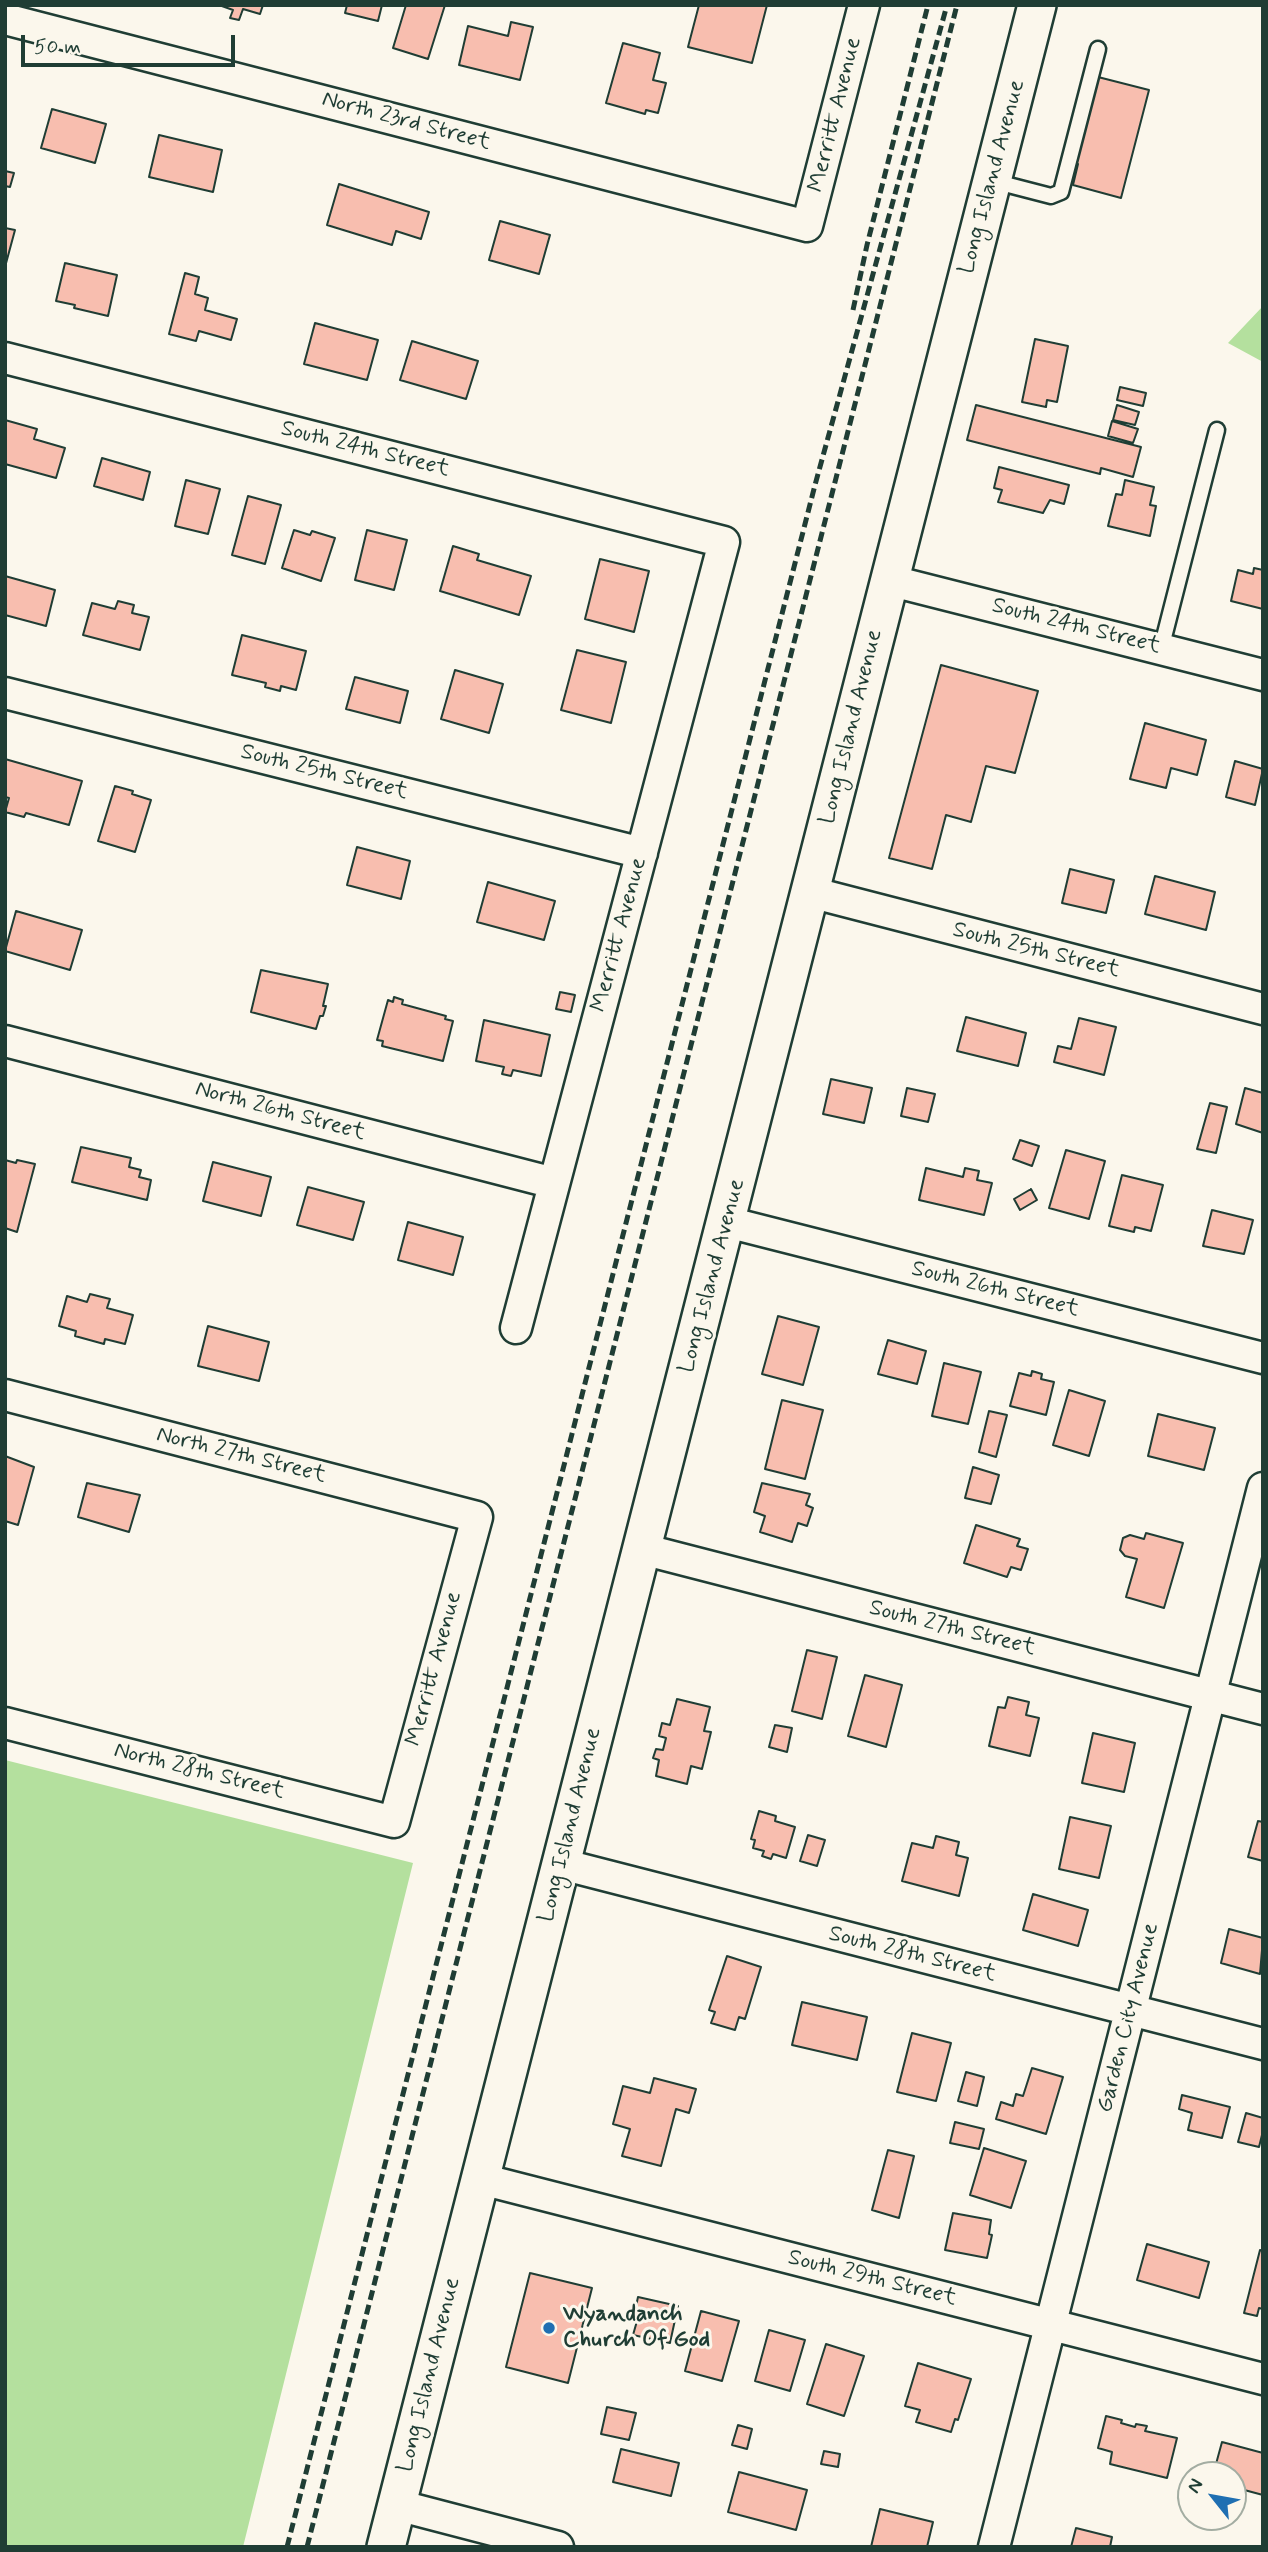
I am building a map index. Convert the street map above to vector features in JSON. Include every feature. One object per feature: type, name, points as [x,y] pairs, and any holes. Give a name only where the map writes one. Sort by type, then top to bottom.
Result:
[{"type":"street","name":"Merritt Avenue","points":[[807,226],[864,5]]},
{"type":"street","name":"Long Island Avenue","points":[[386,2547],[1037,5]]},
{"type":"street","name":"North 23rd Street","points":[[5,19],[807,226]]},
{"type":"street","name":"South 24th Street","points":[[5,358],[724,542]]},
{"type":"street","name":"Merritt Avenue","points":[[516,1328],[724,542]]},
{"type":"street","name":"South 24th Street","points":[[888,580],[1263,676]]},
{"type":"street","name":"South 25th Street","points":[[5,693],[642,853]]},
{"type":"street","name":"South 25th Street","points":[[810,892],[1263,1009]]},
{"type":"street","name":"North 26th Street","points":[[5,1041],[554,1184]]},
{"type":"street","name":"South 26th Street","points":[[727,1222],[1263,1359]]},
{"type":"street","name":"North 27th Street","points":[[5,1395],[477,1517]]},
{"type":"street","name":"Garden City Avenue","points":[[994,2547],[1263,1488]]},
{"type":"street","name":"Merritt Avenue","points":[[394,1822],[477,1517]]},
{"type":"street","name":"South 27th Street","points":[[642,1549],[1263,1709]]},
{"type":"street","name":"North 28th Street","points":[[5,1723],[394,1822]]},
{"type":"street","name":"South 28th Street","points":[[561,1864],[1263,2044]]},
{"type":"street","name":"South 29th Street","points":[[481,2179],[1263,2379]]},
{"type":"street","points":[[397,2505],[558,2547]]},
{"type":"lane","points":[[992,180],[1051,196],[1061,192],[1098,49]]},
{"type":"lane","points":[[1161,649],[1217,430]]},
{"type":"green space","points":[[1263,306],[1263,362],[1228,343]]},
{"type":"green space","points":[[5,1760],[413,1863],[243,2547],[5,2547]]},
{"type":"building","points":[[219,5],[263,5],[260,14],[243,9],[239,20],[230,18],[233,10]]},
{"type":"building","points":[[347,5],[382,5],[378,21],[345,13]]},
{"type":"building","points":[[406,5],[445,5],[428,59],[393,48]]},
{"type":"building","points":[[699,5],[767,5],[752,63],[688,47]]},
{"type":"building","points":[[511,22],[533,27],[520,80],[459,65],[468,26],[508,36]]},
{"type":"building","points":[[623,43],[660,53],[653,80],[666,83],[658,113],[646,110],[645,114],[606,103]]},
{"type":"building","points":[[1098,77],[1149,90],[1121,198],[1073,185],[1078,164],[1075,164]]},
{"type":"building","points":[[52,109],[106,124],[95,163],[41,148]]},
{"type":"building","points":[[159,135],[222,150],[213,192],[149,177]]},
{"type":"building","points":[[5,171],[14,173],[10,187],[5,186]]},
{"type":"building","points":[[339,184],[429,212],[421,239],[396,231],[392,245],[327,225]]},
{"type":"building","points":[[500,221],[550,235],[539,274],[489,260]]},
{"type":"building","points":[[5,228],[15,230],[5,267]]},
{"type":"building","points":[[65,263],[117,275],[108,316],[56,301]]},
{"type":"building","points":[[185,273],[199,277],[195,294],[208,298],[205,310],[237,319],[231,340],[199,331],[196,341],[169,334]]},
{"type":"building","points":[[315,323],[378,340],[367,380],[304,364]]},
{"type":"building","points":[[1035,339],[1068,346],[1057,402],[1047,400],[1046,407],[1022,402]]},
{"type":"building","points":[[412,341],[478,361],[466,399],[400,380]]},
{"type":"building","points":[[1120,387],[1146,393],[1143,406],[1117,400]]},
{"type":"building","points":[[976,405],[1141,447],[1133,477],[1101,468],[1100,474],[967,440]]},
{"type":"building","points":[[1117,405],[1139,412],[1135,425],[1113,420]]},
{"type":"building","points":[[5,420],[37,429],[34,439],[65,448],[56,478],[5,464]]},
{"type":"building","points":[[1112,421],[1138,429],[1133,443],[1108,436]]},
{"type":"building","points":[[102,458],[150,472],[143,500],[94,486]]},
{"type":"building","points":[[999,467],[1069,485],[1064,504],[1050,500],[1043,513],[998,502],[1002,490],[994,488]]},
{"type":"building","points":[[186,480],[220,489],[208,534],[175,526]]},
{"type":"building","points":[[1125,480],[1154,487],[1150,505],[1156,506],[1150,536],[1108,526],[1116,494],[1122,495]]},
{"type":"building","points":[[248,496],[281,505],[265,564],[232,555]]},
{"type":"building","points":[[294,530],[310,535],[312,531],[335,538],[321,581],[282,568]]},
{"type":"building","points":[[367,530],[407,540],[394,590],[355,580]]},
{"type":"building","points":[[453,546],[479,554],[477,560],[531,576],[519,615],[440,591]]},
{"type":"building","points":[[600,559],[649,571],[634,632],[585,619]]},
{"type":"building","points":[[1254,568],[1263,570],[1263,609],[1231,601],[1238,570],[1253,574]]},
{"type":"building","points":[[5,576],[55,590],[46,626],[5,615]]},
{"type":"building","points":[[118,601],[134,605],[132,613],[149,617],[140,650],[83,635],[92,603],[115,609]]},
{"type":"building","points":[[242,635],[306,651],[296,690],[281,686],[280,691],[265,687],[266,683],[232,675]]},
{"type":"building","points":[[577,650],[626,662],[611,723],[561,710]]},
{"type":"building","points":[[941,665],[1038,691],[1015,773],[986,766],[971,822],[946,815],[932,869],[889,858]]},
{"type":"building","points":[[455,670],[503,684],[489,733],[441,719]]},
{"type":"building","points":[[355,677],[408,691],[400,723],[346,709]]},
{"type":"building","points":[[1145,723],[1206,740],[1197,775],[1171,768],[1166,788],[1130,779]]},
{"type":"building","points":[[5,759],[82,781],[69,825],[26,813],[24,817],[5,812],[9,798],[5,797]]},
{"type":"building","points":[[1235,761],[1263,769],[1255,805],[1226,797]]},
{"type":"building","points":[[115,786],[151,800],[135,852],[98,841]]},
{"type":"building","points":[[357,847],[410,861],[401,899],[347,885]]},
{"type":"building","points":[[1070,869],[1114,880],[1106,913],[1062,903]]},
{"type":"building","points":[[1155,876],[1215,892],[1206,930],[1145,914]]},
{"type":"building","points":[[488,882],[555,901],[544,940],[477,922]]},
{"type":"building","points":[[16,911],[82,930],[70,970],[5,951]]},
{"type":"building","points":[[261,970],[328,984],[323,1006],[326,1006],[316,1029],[251,1012]]},
{"type":"building","points":[[560,992],[575,995],[571,1012],[556,1009]]},
{"type":"building","points":[[394,997],[403,1000],[402,1004],[446,1016],[445,1019],[453,1021],[443,1061],[382,1046],[383,1041],[377,1040],[388,1000],[393,1002]]},
{"type":"building","points":[[966,1017],[1026,1033],[1018,1066],[957,1051]]},
{"type":"building","points":[[1079,1018],[1116,1027],[1104,1075],[1054,1062],[1058,1046],[1071,1049]]},
{"type":"building","points":[[484,1020],[550,1035],[541,1076],[513,1070],[511,1076],[502,1074],[504,1067],[476,1061]]},
{"type":"building","points":[[831,1079],[872,1088],[864,1123],[823,1114]]},
{"type":"building","points":[[907,1088],[935,1094],[928,1122],[901,1116]]},
{"type":"building","points":[[1245,1088],[1263,1093],[1263,1133],[1236,1124]]},
{"type":"building","points":[[1210,1103],[1227,1107],[1216,1153],[1197,1149]]},
{"type":"building","points":[[1020,1140],[1039,1146],[1032,1166],[1013,1159]]},
{"type":"building","points":[[81,1147],[131,1158],[129,1167],[141,1170],[139,1177],[151,1180],[147,1200],[72,1182]]},
{"type":"building","points":[[1066,1150],[1105,1161],[1089,1219],[1049,1208]]},
{"type":"building","points":[[5,1160],[35,1164],[17,1232],[5,1228]]},
{"type":"building","points":[[213,1162],[271,1177],[261,1216],[203,1201]]},
{"type":"building","points":[[926,1168],[963,1177],[965,1168],[979,1171],[977,1180],[992,1183],[984,1215],[919,1200]]},
{"type":"building","points":[[1122,1175],[1163,1185],[1151,1231],[1135,1227],[1134,1232],[1109,1226]]},
{"type":"building","points":[[308,1187],[364,1202],[353,1240],[297,1225]]},
{"type":"building","points":[[1031,1189],[1037,1200],[1020,1210],[1014,1199]]},
{"type":"building","points":[[1212,1210],[1253,1220],[1244,1254],[1203,1246]]},
{"type":"building","points":[[408,1222],[463,1237],[453,1275],[398,1260]]},
{"type":"building","points":[[90,1294],[110,1299],[107,1308],[133,1315],[125,1344],[105,1339],[104,1344],[75,1336],[76,1331],[59,1326],[67,1296],[87,1302]]},
{"type":"building","points":[[778,1316],[819,1327],[803,1385],[762,1374]]},
{"type":"building","points":[[208,1326],[269,1342],[259,1381],[198,1366]]},
{"type":"building","points":[[888,1340],[926,1351],[917,1384],[878,1374]]},
{"type":"building","points":[[944,1363],[981,1372],[968,1424],[932,1416]]},
{"type":"building","points":[[1032,1371],[1042,1374],[1041,1379],[1054,1382],[1046,1415],[1010,1406],[1019,1373],[1031,1376]]},
{"type":"building","points":[[1069,1390],[1105,1401],[1089,1456],[1053,1445]]},
{"type":"building","points":[[782,1400],[823,1410],[805,1479],[765,1469]]},
{"type":"building","points":[[989,1411],[1007,1415],[996,1457],[979,1452]]},
{"type":"building","points":[[1158,1414],[1215,1428],[1204,1470],[1148,1456]]},
{"type":"building","points":[[5,1456],[34,1467],[18,1525],[5,1521]]},
{"type":"building","points":[[973,1467],[999,1475],[991,1504],[965,1498]]},
{"type":"building","points":[[87,1483],[140,1495],[129,1532],[78,1517]]},
{"type":"building","points":[[762,1483],[810,1494],[806,1505],[813,1508],[807,1526],[798,1523],[792,1542],[760,1532],[765,1516],[754,1512]]},
{"type":"building","points":[[976,1525],[1020,1539],[1017,1546],[1028,1549],[1021,1570],[1011,1567],[1007,1577],[964,1563]]},
{"type":"building","points":[[1146,1533],[1183,1543],[1164,1608],[1126,1597],[1137,1559],[1125,1556],[1120,1550],[1123,1538],[1130,1535],[1144,1539]]},
{"type":"building","points":[[807,1650],[837,1657],[822,1719],[792,1711]]},
{"type":"building","points":[[865,1675],[902,1685],[886,1747],[848,1736]]},
{"type":"building","points":[[1008,1697],[1029,1702],[1026,1715],[1039,1718],[1030,1756],[989,1746],[998,1707],[1005,1708]]},
{"type":"building","points":[[677,1699],[710,1707],[704,1731],[711,1732],[702,1769],[691,1766],[687,1784],[656,1776],[659,1760],[653,1758],[656,1749],[663,1750],[666,1738],[659,1736],[662,1723],[670,1725]]},
{"type":"building","points":[[775,1725],[792,1728],[787,1752],[769,1747]]},
{"type":"building","points":[[1093,1733],[1135,1743],[1124,1792],[1082,1783]]},
{"type":"building","points":[[759,1811],[776,1816],[775,1821],[795,1827],[786,1858],[773,1854],[771,1859],[762,1856],[764,1851],[753,1848],[755,1840],[751,1839]]},
{"type":"building","points":[[1070,1817],[1111,1826],[1099,1878],[1059,1869]]},
{"type":"building","points":[[1258,1821],[1263,1822],[1263,1861],[1248,1857]]},
{"type":"building","points":[[808,1835],[825,1840],[817,1866],[800,1861]]},
{"type":"building","points":[[936,1836],[959,1842],[956,1855],[968,1858],[959,1896],[902,1881],[912,1843],[933,1848]]},
{"type":"building","points":[[1033,1894],[1088,1910],[1078,1946],[1023,1930]]},
{"type":"building","points":[[1229,1929],[1263,1938],[1260,1974],[1221,1963]]},
{"type":"building","points":[[727,1956],[761,1967],[745,2019],[739,2017],[735,2030],[711,2023],[715,2012],[709,2010]]},
{"type":"building","points":[[802,2002],[867,2017],[857,2060],[792,2045]]},
{"type":"building","points":[[912,2033],[951,2043],[936,2101],[897,2092]]},
{"type":"building","points":[[1032,2068],[1063,2077],[1046,2134],[996,2119],[1001,2102],[1013,2106],[1016,2094],[1023,2096]]},
{"type":"building","points":[[966,2072],[984,2077],[977,2106],[958,2101]]},
{"type":"building","points":[[654,2078],[696,2089],[689,2113],[676,2109],[661,2166],[622,2156],[630,2129],[613,2124],[623,2086],[650,2093]]},
{"type":"building","points":[[1182,2095],[1230,2107],[1222,2138],[1188,2130],[1192,2113],[1179,2109]]},
{"type":"building","points":[[1246,2113],[1263,2118],[1259,2147],[1238,2142]]},
{"type":"building","points":[[955,2122],[984,2129],[979,2149],[950,2143]]},
{"type":"building","points":[[984,2148],[1026,2161],[1011,2208],[970,2195]]},
{"type":"building","points":[[888,2150],[914,2156],[899,2218],[872,2210]]},
{"type":"building","points":[[953,2213],[991,2220],[989,2234],[992,2235],[987,2258],[945,2250]]},
{"type":"building","points":[[1147,2244],[1209,2262],[1199,2298],[1137,2280]]},
{"type":"building","points":[[1260,2250],[1263,2251],[1263,2309],[1259,2308],[1257,2316],[1244,2313]]},
{"type":"building","name":"Wyandanch Church Of God","points":[[530,2273],[592,2288],[568,2383],[506,2367]]},
{"type":"building","points":[[638,2297],[678,2306],[670,2343],[633,2335],[637,2321],[633,2320]]},
{"type":"building","points":[[701,2311],[739,2321],[722,2381],[685,2371]]},
{"type":"building","points":[[769,2330],[805,2340],[790,2391],[755,2381]]},
{"type":"building","points":[[826,2344],[864,2356],[844,2416],[807,2404]]},
{"type":"building","points":[[918,2363],[971,2379],[958,2420],[955,2419],[951,2432],[916,2422],[920,2410],[905,2406]]},
{"type":"building","points":[[607,2407],[636,2413],[629,2440],[601,2434]]},
{"type":"building","points":[[1106,2416],[1135,2427],[1136,2424],[1147,2426],[1145,2431],[1177,2438],[1167,2478],[1110,2464],[1112,2452],[1098,2448]]},
{"type":"building","points":[[738,2425],[752,2429],[747,2449],[732,2445]]},
{"type":"building","points":[[1222,2442],[1263,2453],[1263,2495],[1247,2491],[1247,2461],[1217,2461]]},
{"type":"building","points":[[621,2449],[679,2463],[671,2496],[613,2482]]},
{"type":"building","points":[[824,2451],[840,2454],[838,2467],[821,2464]]},
{"type":"building","points":[[739,2472],[807,2490],[796,2530],[728,2512]]},
{"type":"building","points":[[880,2509],[933,2522],[927,2547],[871,2547]]},
{"type":"building","points":[[1076,2528],[1112,2537],[1110,2547],[1071,2547]]},
{"type":"railway","points":[[853,310],[928,5]]},
{"type":"railway","points":[[287,2547],[815,485],[947,5]]},
{"type":"railway","points":[[307,2547],[957,5]]},
{"type":"place","name":"Wyandanch Church Of God","points":[[549,2328]]}]
